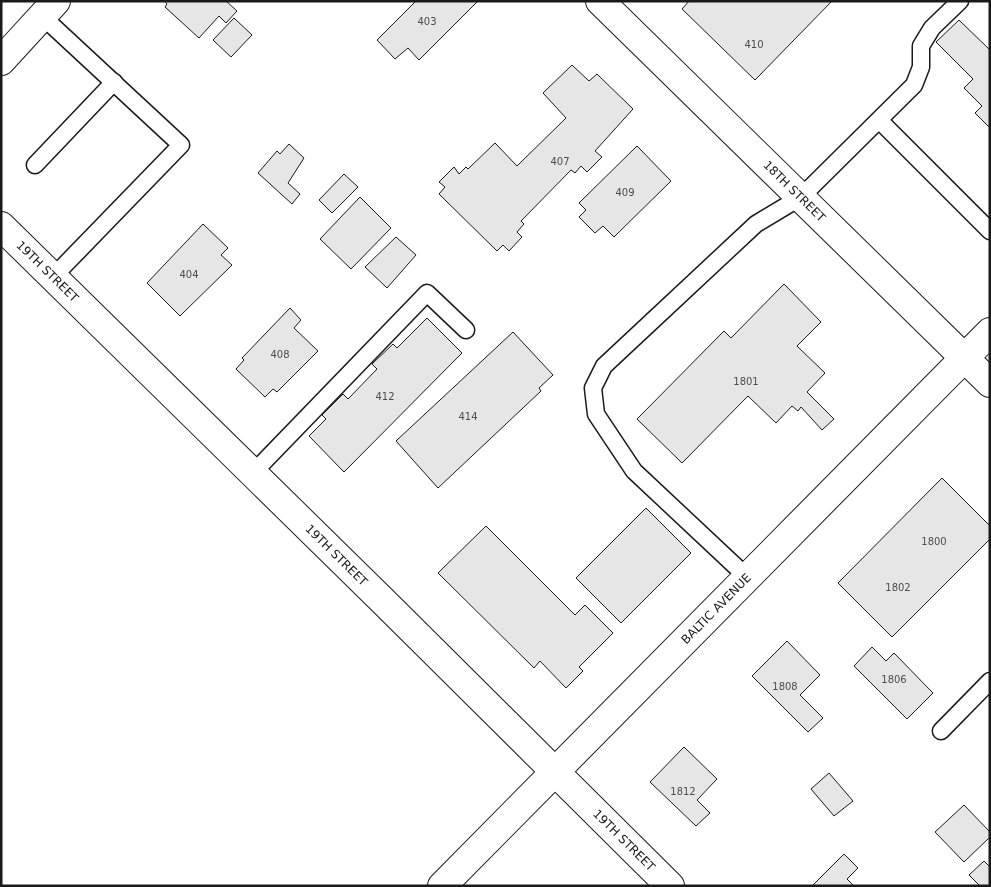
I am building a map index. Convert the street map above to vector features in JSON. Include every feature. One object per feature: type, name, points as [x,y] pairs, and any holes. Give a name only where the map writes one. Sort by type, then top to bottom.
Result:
[{"type":"street","name":"18TH STREET","points":[[600,1],[990,383]]},
{"type":"street","points":[[1,60],[49,9]]},
{"type":"street","name":"19TH STREET","points":[[1,226],[670,886]]},
{"type":"street","name":"BALTIC AVENUE","points":[[442,886],[990,332]]},
{"type":"lane","points":[[747,577],[634,471],[596,414],[594,388],[604,366],[756,224],[801,197],[914,85],[921,67],[921,46],[932,28],[960,1]]},
{"type":"lane","points":[[49,9],[114,82],[181,145],[53,277]]},
{"type":"lane","points":[[35,164],[114,82]]},
{"type":"lane","points":[[879,120],[990,231]]},
{"type":"lane","points":[[253,473],[427,293],[466,330]]},
{"type":"lane","points":[[941,732],[990,681]]},
{"type":"building","points":[[164,1],[226,1],[237,11],[226,23],[219,16],[199,38],[165,7],[167,4]]},
{"type":"building","points":[[416,1],[478,1],[419,60],[408,48],[395,59],[377,40]]},
{"type":"building","points":[[689,1],[832,1],[755,80],[682,9]]},
{"type":"building","points":[[234,18],[252,35],[231,57],[213,40]]},
{"type":"building","points":[[959,20],[990,50],[990,128],[975,113],[982,106],[964,88],[973,79],[936,42]]},
{"type":"building","points":[[572,65],[589,81],[597,74],[633,109],[595,151],[602,157],[587,172],[581,166],[575,173],[571,170],[521,221],[524,224],[517,232],[522,237],[509,251],[503,245],[497,251],[439,194],[445,187],[439,182],[454,167],[459,174],[466,167],[468,169],[495,143],[517,166],[566,118],[543,93]]},
{"type":"building","points":[[289,144],[304,158],[288,183],[300,194],[292,204],[258,173],[277,151],[280,154]]},
{"type":"building","points":[[637,146],[671,181],[614,237],[603,226],[595,233],[579,217],[586,210],[579,203]]},
{"type":"building","points":[[344,174],[358,187],[332,213],[319,200]]},
{"type":"building","points":[[360,197],[391,228],[351,269],[320,239]]},
{"type":"building","points":[[203,224],[228,248],[221,255],[232,265],[180,316],[147,283]]},
{"type":"building","points":[[396,237],[416,255],[387,288],[365,267]]},
{"type":"building","points":[[784,284],[821,322],[797,346],[825,373],[807,392],[834,419],[822,430],[801,407],[798,411],[792,406],[776,423],[748,396],[682,463],[637,419],[724,331],[731,338]]},
{"type":"building","points":[[290,308],[301,320],[294,328],[318,351],[277,392],[273,389],[265,397],[236,369],[244,360],[242,358]]},
{"type":"building","points":[[427,318],[462,353],[344,472],[309,436],[326,419],[322,415],[343,394],[348,399],[377,369],[372,364],[393,344],[397,348]]},
{"type":"building","points":[[513,332],[553,375],[539,388],[541,391],[438,488],[396,441]]},
{"type":"building","points":[[942,478],[990,526],[990,539],[892,637],[838,583]]},
{"type":"building","points":[[646,508],[691,553],[621,623],[576,578]]},
{"type":"building","points":[[486,526],[575,615],[585,605],[613,633],[579,667],[583,671],[566,688],[540,661],[534,668],[438,573]]},
{"type":"building","points":[[787,641],[820,675],[800,695],[823,718],[808,732],[752,676]]},
{"type":"building","points":[[872,647],[886,661],[894,653],[933,693],[907,719],[854,666]]},
{"type":"building","points":[[684,747],[717,779],[697,800],[710,813],[696,826],[650,782]]},
{"type":"building","points":[[829,773],[853,801],[834,816],[811,789]]},
{"type":"building","points":[[964,805],[990,832],[990,837],[964,862],[935,832]]},
{"type":"building","points":[[844,854],[858,868],[847,879],[854,886],[812,886]]},
{"type":"building","points":[[984,861],[990,867],[990,886],[980,886],[969,875]]}]
